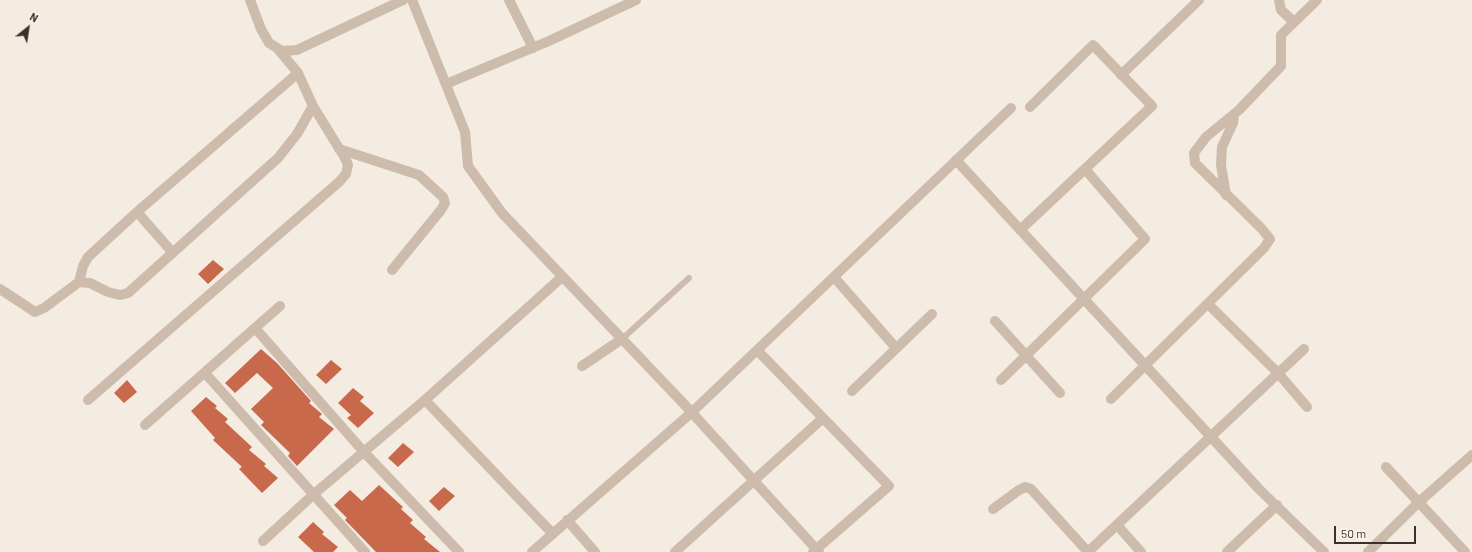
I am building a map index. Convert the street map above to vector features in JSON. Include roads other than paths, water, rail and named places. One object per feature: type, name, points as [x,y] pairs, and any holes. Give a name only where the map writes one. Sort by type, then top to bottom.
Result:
[{"type":"street","points":[[250,0],[261,29],[269,43],[282,51],[297,50],[403,0]]},
{"type":"street","points":[[412,0],[465,132],[468,166],[502,213],[692,413],[816,551],[889,486],[757,350]]},
{"type":"street","points":[[509,0],[533,48]]},
{"type":"street","points":[[446,84],[533,48],[613,4],[636,0]]},
{"type":"street","points":[[1121,75],[1199,0]]},
{"type":"street","points":[[1279,0],[1281,10],[1294,22]]},
{"type":"street","points":[[1111,399],[1264,248],[1270,240],[1262,229],[1195,163],[1194,153],[1206,137],[1234,114],[1281,66],[1281,35],[1317,0]]},
{"type":"street","points":[[1020,230],[1152,106],[1093,45],[1030,106]]},
{"type":"street","points":[[88,400],[339,182],[346,174],[348,165],[313,106],[298,73],[278,49]]},
{"type":"street","points":[[79,282],[83,266],[88,257],[137,212],[298,73]]},
{"type":"street","points":[[0,289],[35,312],[44,308],[71,286],[79,282],[90,283],[108,292],[120,295],[128,293],[278,158],[296,134],[313,106]]},
{"type":"street","points":[[532,552],[552,533],[692,413],[1011,108]]},
{"type":"street","points":[[1226,195],[1221,165],[1222,148],[1233,123],[1234,114]]},
{"type":"street","points":[[339,149],[419,175],[442,197],[445,203],[392,270]]},
{"type":"street","points":[[956,160],[1259,489],[1324,552]]},
{"type":"street","points":[[1001,380],[1083,298],[1145,239],[1085,169]]},
{"type":"street","points":[[137,212],[173,253]]},
{"type":"street","points":[[263,541],[363,451],[425,400],[562,277]]},
{"type":"street","points":[[834,277],[896,348]]},
{"type":"street","points":[[1208,304],[1278,373],[1307,407]]},
{"type":"street","points":[[145,425],[280,306]]},
{"type":"street","points":[[852,390],[932,314]]},
{"type":"street","points":[[995,321],[1060,394]]},
{"type":"street","points":[[255,328],[363,451],[459,552]]},
{"type":"street","points":[[582,366],[622,339]]},
{"type":"street","points":[[993,509],[1019,490],[1025,487],[1031,489],[1088,552],[1304,349]]},
{"type":"street","points":[[205,373],[366,552]]},
{"type":"street","points":[[425,400],[552,533]]},
{"type":"street","points":[[675,552],[823,418]]},
{"type":"street","points":[[1368,552],[1419,502],[1472,455]]},
{"type":"street","points":[[1386,467],[1465,552]]},
{"type":"street","points":[[1227,552],[1277,505]]},
{"type":"street","points":[[567,520],[595,552]]},
{"type":"street","points":[[1117,525],[1141,552]]},
{"type":"lane","points":[[622,339],[689,278]]}]
